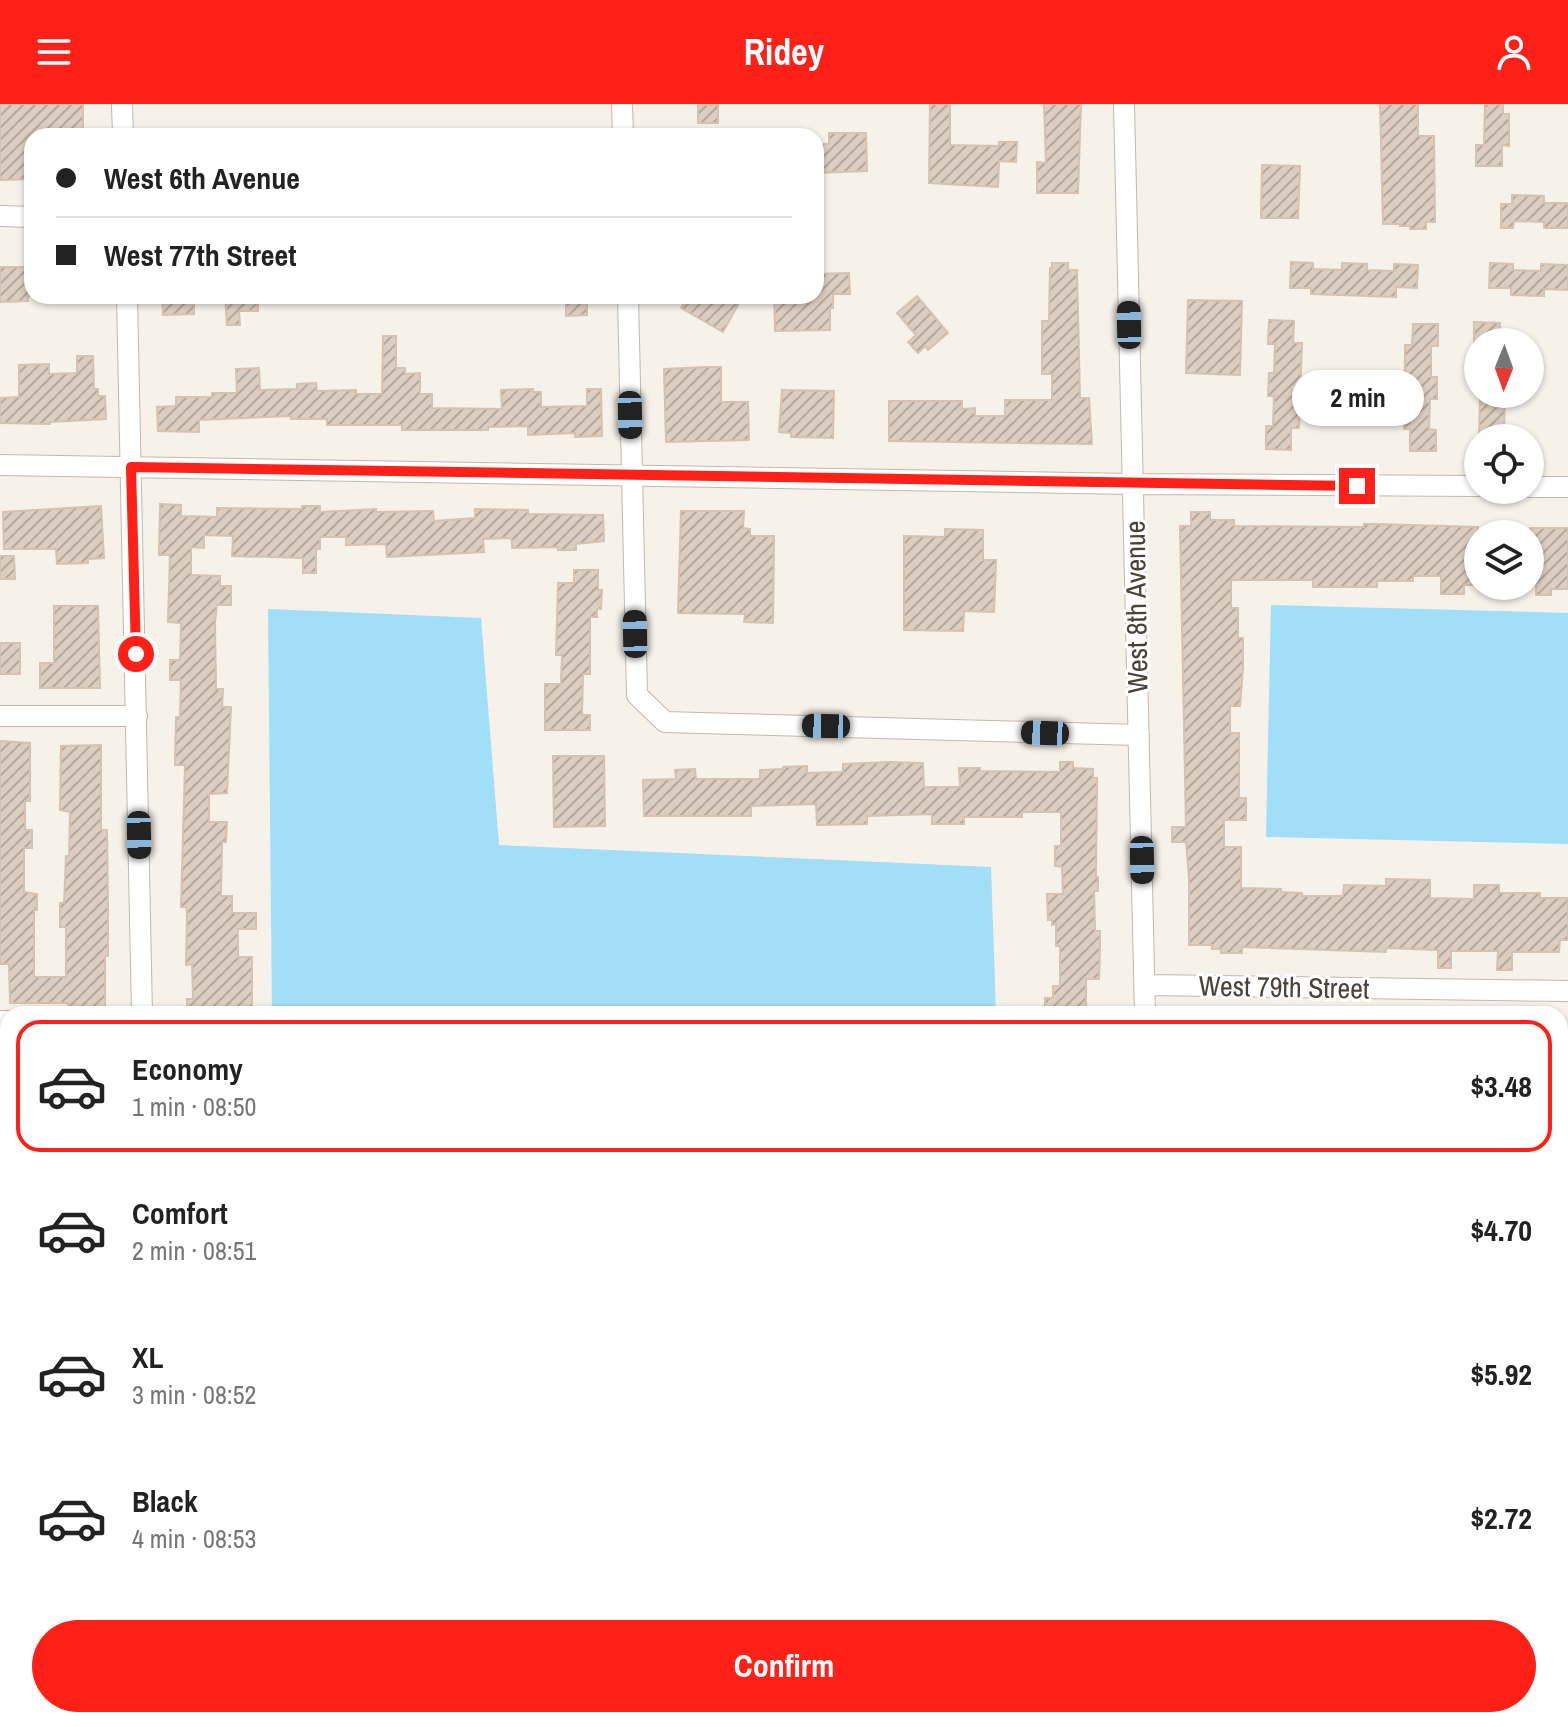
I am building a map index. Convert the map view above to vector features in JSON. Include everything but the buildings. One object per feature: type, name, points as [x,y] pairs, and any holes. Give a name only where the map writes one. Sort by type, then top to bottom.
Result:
[{"type":"street","points":[[122,104],[123,128]]},
{"type":"street","points":[[622,104],[623,128]]},
{"type":"street","name":"West 8th Avenue","points":[[1124,104],[1145,1006]]},
{"type":"street","points":[[0,216],[24,217]]},
{"type":"street","points":[[127,304],[142,1006]]},
{"type":"street","points":[[628,304],[637,695],[665,722],[1139,735]]},
{"type":"street","points":[[0,465],[1133,484],[1464,486]]},
{"type":"street","points":[[1544,487],[1568,487]]},
{"type":"street","points":[[0,716],[137,716]]},
{"type":"street","name":"West 79th Street","points":[[1145,985],[1568,991]]},
{"type":"water","points":[[1271,605],[1568,613],[1568,844],[1266,837]]},
{"type":"water","points":[[268,609],[481,618],[499,845],[991,867],[996,1006],[272,1006]]},
{"type":"route","points":[[136,654],[131,467],[1357,486]]}]
